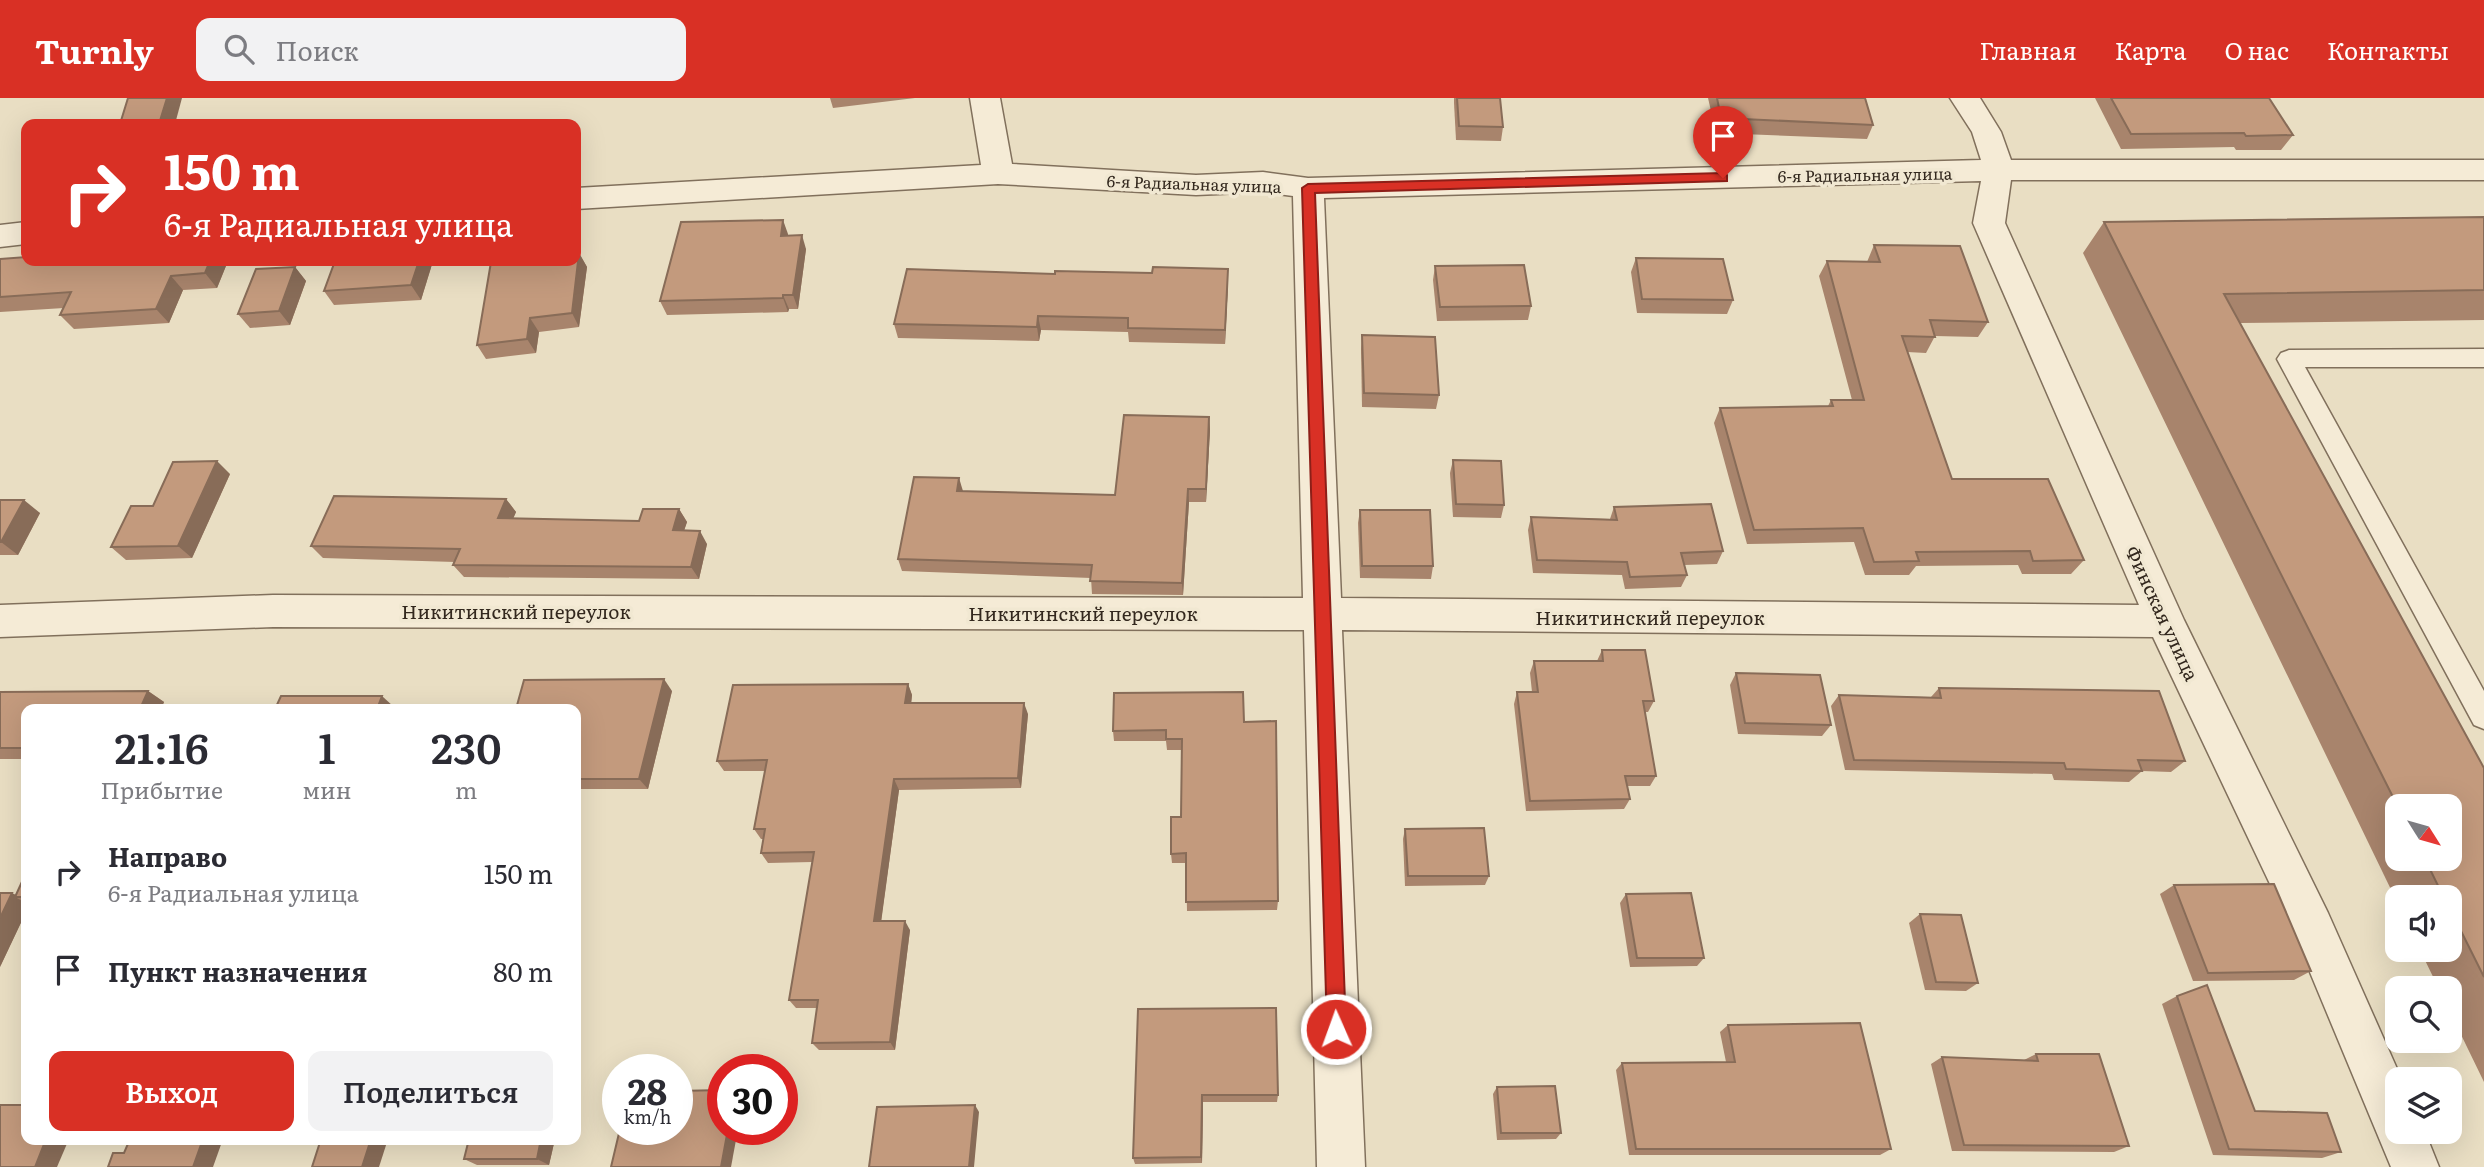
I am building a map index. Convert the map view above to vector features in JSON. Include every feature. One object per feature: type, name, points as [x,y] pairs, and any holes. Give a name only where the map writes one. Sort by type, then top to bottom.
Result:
[{"type":"street","points":[[985,98],[998,174]]},
{"type":"street","name":"Финская улица","points":[[1965,98],[1992,138],[1999,170],[1989,223],[2165,621],[2313,928],[2385,1094]]},
{"type":"street","name":"6-я Радиальная улица","points":[[581,199],[998,174],[1196,185],[1263,182],[1308,188],[1999,170],[2484,170]]},
{"type":"street","points":[[1308,188],[1341,1167]]},
{"type":"street","points":[[0,236],[21,234]]},
{"type":"street","name":"Никитинский переулок","points":[[0,621],[273,611],[1323,614],[2165,621]]},
{"type":"street","points":[[2406,1144],[2415,1167]]},
{"type":"lane","points":[[2484,358],[2289,359],[2484,717]]},
{"type":"building","points":[[128,98],[167,98],[161,119],[122,119]]},
{"type":"building","points":[[1457,98],[1500,98],[1503,127],[1459,126]]},
{"type":"building","points":[[1717,98],[1865,98],[1873,125],[1721,118]]},
{"type":"building","points":[[2111,98],[2269,98],[2293,135],[2131,134]]},
{"type":"building","points":[[2484,217],[2484,290],[2224,294],[2484,768],[2484,977],[2462,933],[2462,885],[2438,885],[2431,872],[2462,872],[2462,794],[2391,794],[2104,222]]},
{"type":"building","points":[[783,220],[781,236],[802,235],[793,295],[783,295],[783,298],[660,301],[681,222]]},
{"type":"building","points":[[1874,245],[1960,246],[1988,322],[1930,320],[1935,337],[1902,336],[1952,479],[2048,479],[2084,560],[2033,561],[2030,551],[1916,552],[1919,561],[1874,562],[1863,528],[1754,530],[1720,408],[1833,406],[1831,400],[1864,400],[1827,261],[1880,262]]},
{"type":"building","points":[[21,257],[21,266],[208,266],[205,273],[171,276],[156,309],[60,315],[71,292],[0,297],[0,259]]},
{"type":"building","points":[[1636,258],[1723,259],[1733,300],[1642,299]]},
{"type":"building","points":[[1524,265],[1531,306],[1440,307],[1435,266]]},
{"type":"building","points":[[333,266],[417,266],[411,285],[324,291]]},
{"type":"building","points":[[490,266],[577,266],[572,313],[530,318],[527,339],[477,345]]},
{"type":"building","points":[[295,267],[279,311],[238,314],[256,269]]},
{"type":"building","points":[[1153,267],[1228,269],[1225,330],[1128,328],[1128,318],[1038,316],[1037,327],[894,324],[907,269],[1055,274],[1055,271],[1152,273]]},
{"type":"building","points":[[1362,335],[1435,337],[1439,395],[1364,393]]},
{"type":"building","points":[[1124,415],[1209,417],[1206,489],[1188,489],[1182,583],[1090,581],[1092,565],[898,559],[914,477],[959,478],[957,491],[1115,495]]},
{"type":"building","points":[[1453,460],[1501,461],[1504,505],[1456,504]]},
{"type":"building","points":[[217,461],[178,546],[111,547],[131,506],[153,506],[173,462]]},
{"type":"building","points":[[334,496],[506,499],[498,518],[639,521],[643,509],[679,509],[673,530],[700,531],[691,567],[453,565],[460,549],[311,546]]},
{"type":"building","points":[[0,500],[24,500],[1,542],[0,542]]},
{"type":"building","points":[[1711,504],[1723,551],[1681,553],[1687,575],[1630,577],[1627,562],[1537,560],[1531,517],[1617,520],[1614,507]]},
{"type":"building","points":[[1360,510],[1430,510],[1433,566],[1362,566]]},
{"type":"building","points":[[1602,650],[1645,650],[1654,701],[1643,701],[1656,776],[1625,776],[1630,799],[1530,801],[1517,692],[1538,692],[1534,661],[1603,661]]},
{"type":"building","points":[[1736,673],[1820,675],[1831,725],[1745,723]]},
{"type":"building","points":[[664,679],[639,779],[581,779],[581,704],[517,704],[524,680]]},
{"type":"building","points":[[908,684],[905,703],[1024,703],[1018,778],[894,779],[874,921],[905,921],[890,1042],[812,1043],[818,1000],[789,1000],[814,852],[761,853],[765,829],[754,829],[767,760],[717,761],[733,685]]},
{"type":"building","points":[[1939,688],[2159,691],[2185,761],[2138,760],[2142,771],[2066,769],[2064,763],[1854,760],[1839,695],[1941,698]]},
{"type":"building","points":[[148,691],[142,704],[21,704],[21,748],[0,748],[0,692]]},
{"type":"building","points":[[1243,692],[1244,722],[1276,721],[1278,901],[1186,902],[1186,853],[1171,854],[1171,817],[1181,817],[1182,739],[1166,739],[1166,730],[1113,731],[1114,693]]},
{"type":"building","points":[[281,696],[382,696],[379,704],[277,704]]},
{"type":"building","points":[[1484,828],[1489,876],[1408,876],[1405,829]]},
{"type":"building","points":[[21,884],[21,897],[15,897]]},
{"type":"building","points":[[2274,884],[2311,971],[2208,973],[2174,885]]},
{"type":"building","points":[[0,893],[12,893],[0,918]]},
{"type":"building","points":[[1691,893],[1704,958],[1637,958],[1626,894]]},
{"type":"building","points":[[1920,914],[1961,915],[1978,983],[1936,982]]},
{"type":"building","points":[[2207,985],[2255,1111],[2327,1113],[2341,1152],[2229,1149],[2177,996]]},
{"type":"building","points":[[1276,1008],[1278,1095],[1202,1095],[1201,1157],[1133,1158],[1138,1009]]},
{"type":"building","points":[[1860,1023],[1891,1149],[1636,1149],[1622,1063],[1735,1062],[1728,1025]]},
{"type":"building","points":[[2036,1054],[2099,1054],[2129,1146],[1964,1145],[1942,1057],[2038,1061]]},
{"type":"building","points":[[1555,1086],[1561,1133],[1501,1133],[1497,1087]]},
{"type":"building","points":[[707,1090],[707,1145],[725,1145],[721,1167],[611,1167],[616,1145],[693,1145],[693,1091]]},
{"type":"building","points":[[0,1105],[21,1105],[21,1145],[44,1145],[35,1167],[0,1167]]},
{"type":"building","points":[[975,1105],[969,1167],[869,1167],[877,1107]]},
{"type":"building","points":[[127,1145],[201,1145],[193,1167],[108,1167],[113,1153],[124,1153]]},
{"type":"building","points":[[319,1145],[369,1145],[362,1167],[312,1167]]},
{"type":"building","points":[[468,1145],[540,1145],[537,1159],[464,1159]]},
{"type":"route","points":[[1336,1029],[1308,188],[1723,178]]}]
